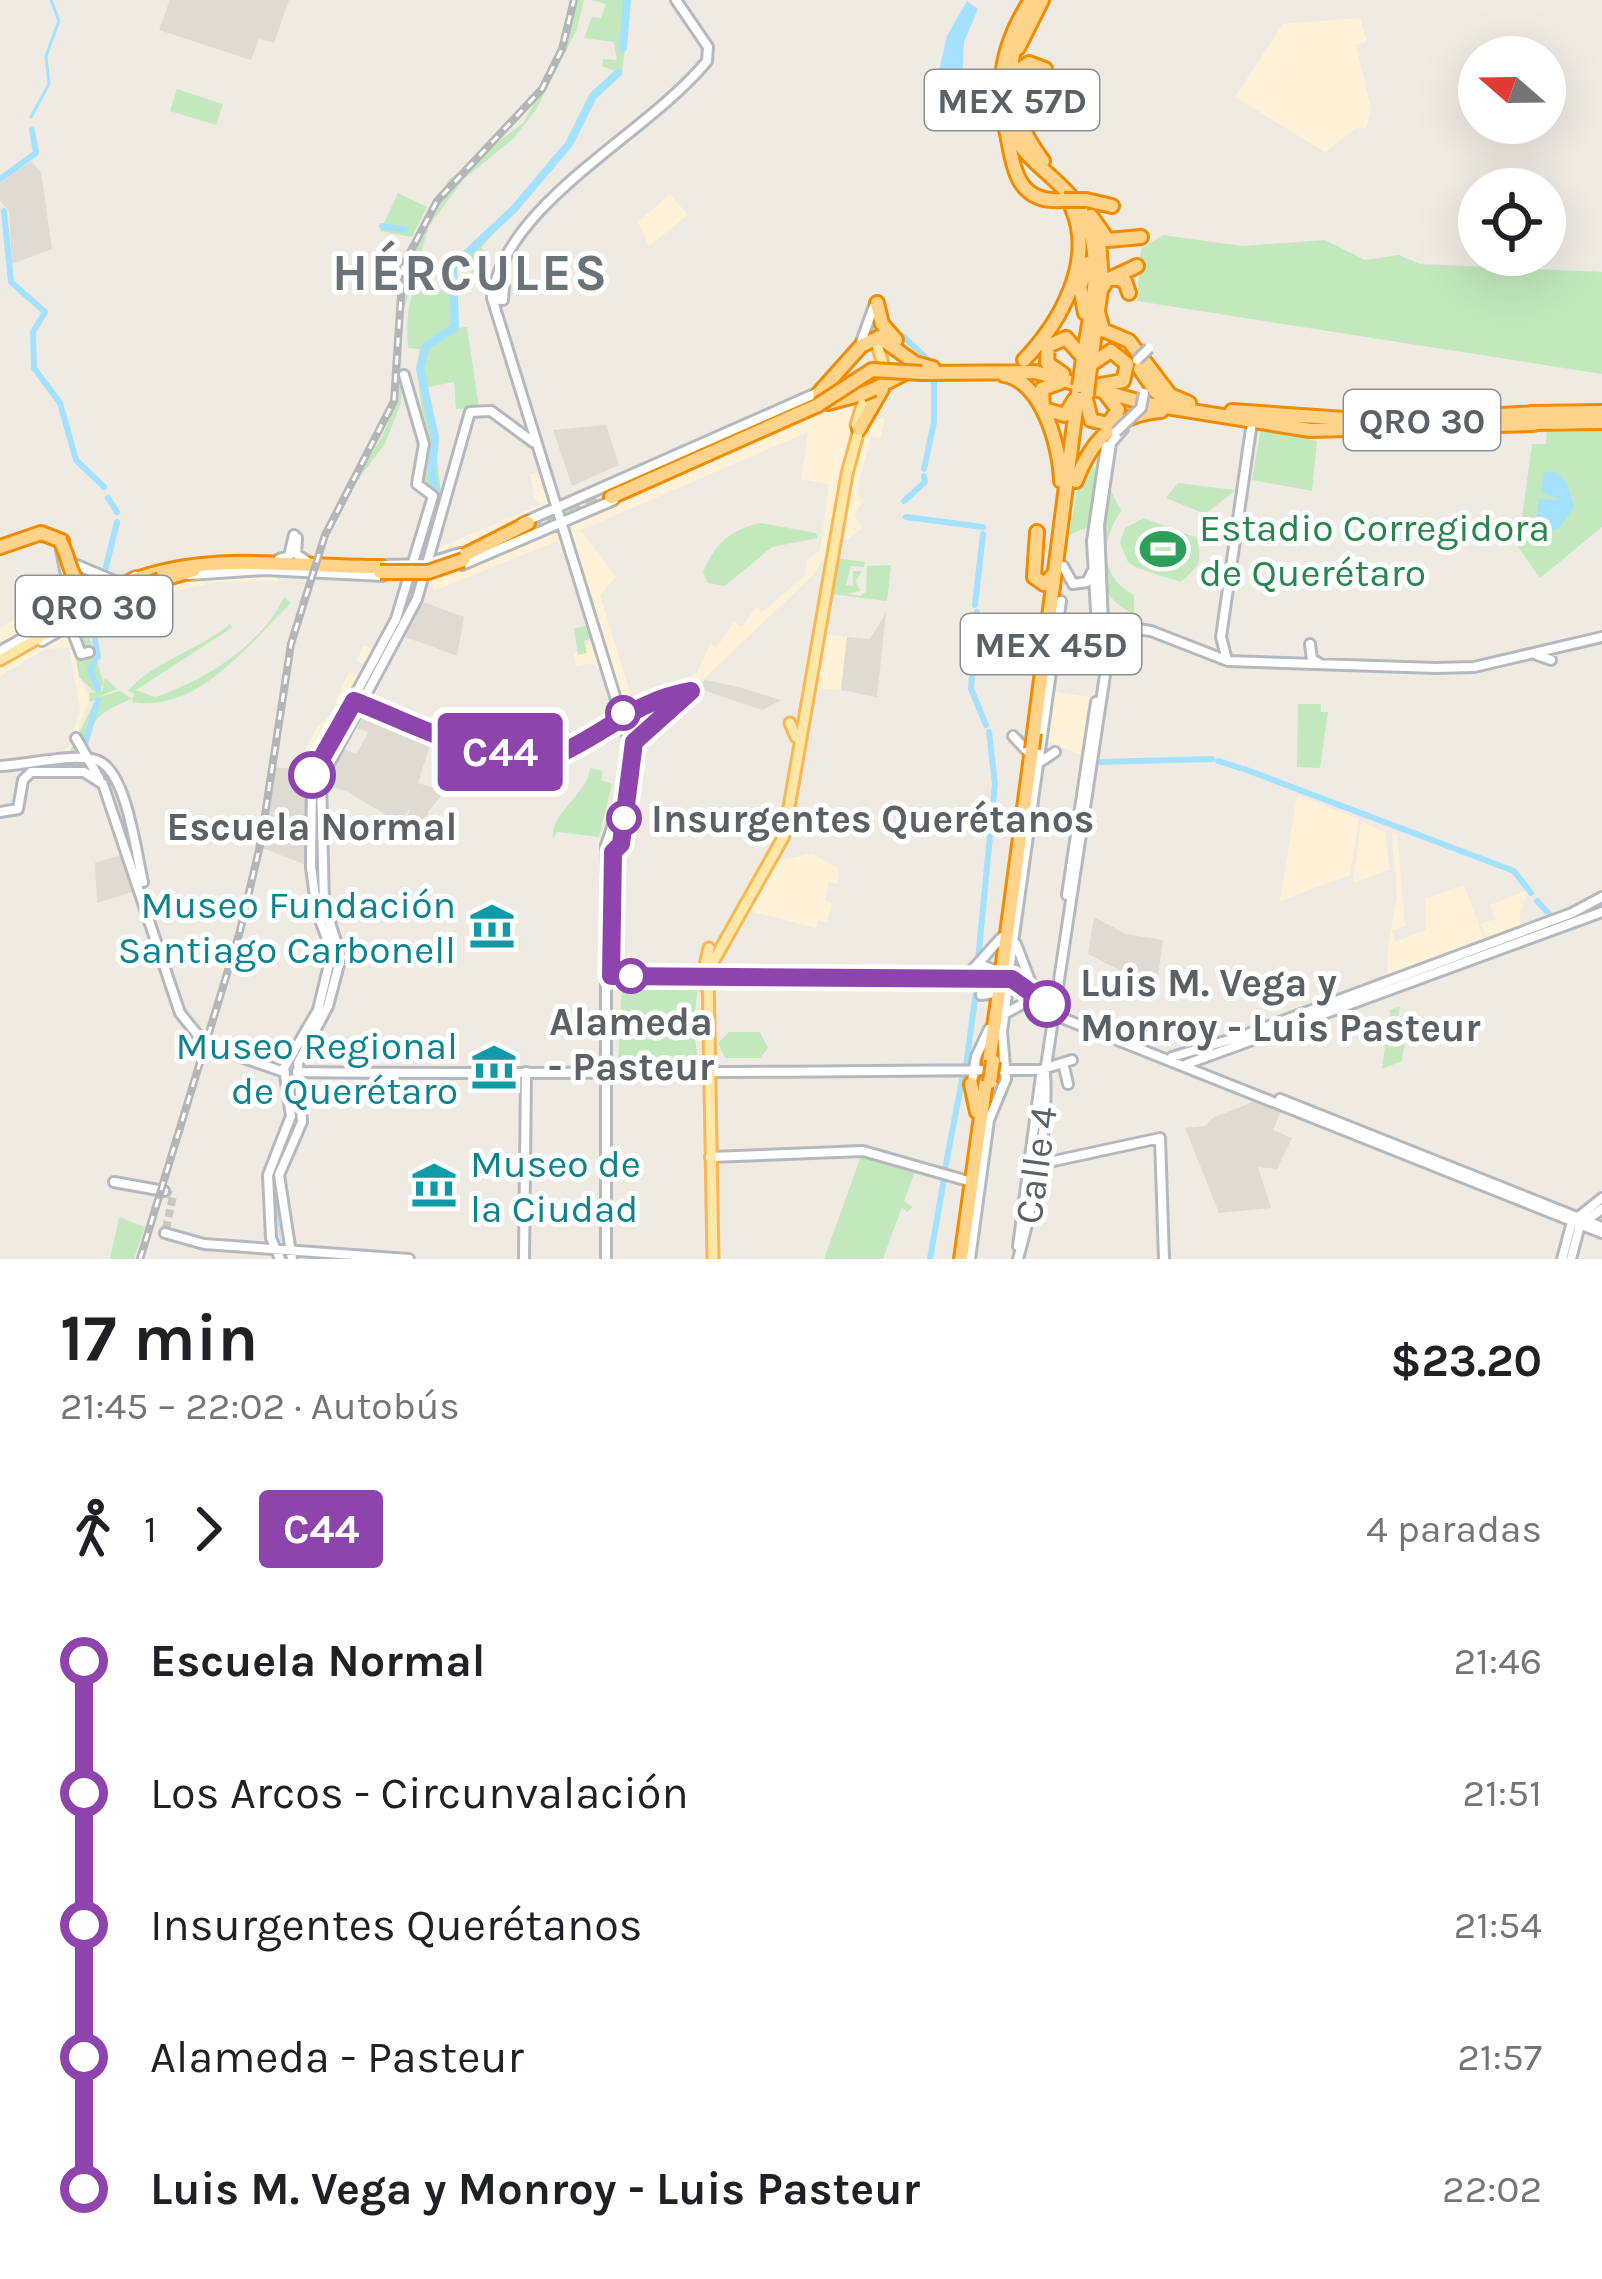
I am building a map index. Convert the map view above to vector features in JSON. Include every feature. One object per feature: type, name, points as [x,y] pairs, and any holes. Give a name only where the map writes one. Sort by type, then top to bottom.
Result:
[{"type":"highway","name":"MEX 57D","points":[[1037,0],[1006,46],[1007,122],[1022,147],[1067,190],[1088,224],[1094,311]]},
{"type":"highway","name":"MEX 57D","points":[[1037,0],[1021,28],[1010,71],[1020,120],[1041,158],[1088,201],[1099,276],[1062,545]]},
{"type":"highway","points":[[1007,77],[1029,64],[1045,69]]},
{"type":"highway","points":[[1007,77],[1020,120]]},
{"type":"highway","points":[[1007,77],[1012,170],[1022,185],[1043,199],[1112,206]]},
{"type":"highway","points":[[1022,147],[1066,200],[1090,243],[1094,311],[1076,481],[1045,619]]},
{"type":"highway","points":[[1022,185],[1017,175],[1023,167],[1048,179]]},
{"type":"highway","points":[[1024,360],[1060,315],[1077,264],[1080,232],[1066,200]]},
{"type":"highway","points":[[1088,201],[1108,241],[1137,238]]},
{"type":"highway","points":[[1096,232],[1101,291]]},
{"type":"highway","points":[[1087,265],[1080,286],[1087,344]]},
{"type":"highway","points":[[1087,344],[1101,291],[1113,278],[1137,266]]},
{"type":"highway","points":[[1113,278],[1125,281],[1129,293]]},
{"type":"highway","points":[[874,307],[886,331],[926,371]]},
{"type":"highway","points":[[1094,311],[1103,330],[1129,341],[1174,399],[1223,410]]},
{"type":"highway","points":[[876,342],[926,371]]},
{"type":"highway","points":[[814,401],[847,363],[876,342]]},
{"type":"highway","points":[[871,389],[876,342]]},
{"type":"highway","points":[[871,389],[894,361],[876,342]]},
{"type":"highway","points":[[1137,361],[1159,395],[1174,408]]},
{"type":"highway","points":[[847,363],[844,380],[871,389]]},
{"type":"highway","name":"QRO 30","points":[[755,429],[611,494],[814,403],[872,367],[977,372],[1027,368],[1174,408],[1318,430],[1402,429],[1448,421],[1535,418]]},
{"type":"highway","points":[[858,426],[880,391],[926,371]]},
{"type":"highway","points":[[814,401],[926,371],[977,372],[1024,384],[1053,435],[1062,545],[1061,601]]},
{"type":"highway","points":[[1076,481],[1082,465],[1113,426],[1135,415],[1174,408],[1254,421]]},
{"type":"highway","points":[[1121,430],[1174,408]]},
{"type":"highway","name":"QRO 30","points":[[1174,408],[1362,422],[1535,418],[1602,422]]},
{"type":"highway","points":[[1420,416],[1447,409],[1483,420]]},
{"type":"highway","name":"QRO 30","points":[[1318,430],[1602,412]]},
{"type":"highway","points":[[1283,416],[1375,417]]},
{"type":"highway","name":"QRO 30","points":[[1308,418],[1420,416],[1448,421]]},
{"type":"highway","points":[[755,429],[782,418]]},
{"type":"highway","points":[[1402,429],[1440,432],[1450,442],[1459,431],[1483,420]]},
{"type":"highway","points":[[633,490],[697,453]]},
{"type":"highway","name":"QRO 30","points":[[180,571],[210,562],[428,572],[532,529]]},
{"type":"highway","points":[[1037,532],[1034,577],[1046,584],[1062,545]]},
{"type":"highway","points":[[1,547],[41,533],[61,543],[86,582],[104,589],[180,571]]},
{"type":"highway","points":[[481,558],[505,539]]},
{"type":"highway","points":[[61,543],[71,571],[92,593],[113,597],[180,571]]},
{"type":"highway","name":"MEX 45D","points":[[1002,982],[1062,545]]},
{"type":"highway","name":"MEX 45D","points":[[1035,745],[1062,545]]},
{"type":"highway","points":[[249,557],[274,564]]},
{"type":"highway","points":[[210,562],[229,558]]},
{"type":"highway","points":[[324,569],[339,573]]},
{"type":"highway","name":"QRO 30","points":[[180,571],[387,570]]},
{"type":"highway","points":[[1022,840],[1026,811]]},
{"type":"highway","name":"MEX 45D","points":[[964,1259],[981,1134],[1000,1075],[989,1054],[1026,811]]},
{"type":"highway","points":[[1010,937],[1020,902]]},
{"type":"highway","points":[[989,1054],[999,1021]]},
{"type":"highway","name":"MEX 45D","points":[[964,1259],[986,1106],[1000,1075]]},
{"type":"highway","points":[[971,1076],[981,1134]]},
{"type":"highway","points":[[967,1237],[971,1179],[986,1106]]},
{"type":"main road","points":[[520,392],[496,299],[502,267],[521,234],[578,176],[634,136],[708,63],[709,45],[677,0]]},
{"type":"main road","points":[[406,579],[481,558],[532,529],[554,525],[546,472],[493,310],[498,270],[520,232],[570,181],[632,136],[705,64],[708,47],[677,0]]},
{"type":"main road","points":[[496,299],[503,300],[503,287]]},
{"type":"main road","points":[[874,307],[876,342]]},
{"type":"main road","points":[[532,529],[584,515],[814,401],[862,340],[874,307]]},
{"type":"main road","points":[[1102,666],[1097,538],[1100,478],[1106,445],[1142,410],[1146,394],[1137,361],[1147,346]]},
{"type":"main road","points":[[404,375],[424,444],[418,486],[433,496],[424,542],[428,570],[437,574]]},
{"type":"main road","points":[[710,1259],[707,953],[770,857],[836,509],[871,389]]},
{"type":"main road","points":[[704,979],[716,949],[775,860],[784,836],[858,426],[857,408],[847,400],[814,401]]},
{"type":"main road","points":[[358,701],[396,619],[408,565],[424,542],[470,412],[491,411],[537,442]]},
{"type":"main road","points":[[274,564],[339,573],[463,556],[554,509],[782,418]]},
{"type":"main road","points":[[1227,660],[1220,616],[1254,421]]},
{"type":"main road","points":[[1227,660],[1224,631],[1257,431],[1254,421]]},
{"type":"main road","points":[[1102,666],[1093,570],[1099,505],[1112,442],[1121,430]]},
{"type":"main road","points":[[1082,465],[1095,462],[1100,478]]},
{"type":"main road","points":[[578,500],[584,515]]},
{"type":"main road","points":[[554,509],[632,744],[631,772],[616,834],[606,841],[611,852],[608,1259]]},
{"type":"main road","points":[[274,564],[290,555],[295,537],[297,556],[308,561]]},
{"type":"main road","points":[[61,543],[58,560],[69,583],[70,603],[81,604]]},
{"type":"main road","points":[[1062,545],[1073,584],[1087,582],[1093,570]]},
{"type":"main road","points":[[180,571],[249,557]]},
{"type":"main road","points":[[180,571],[308,561],[387,570],[416,580],[418,592]]},
{"type":"main road","points":[[72,563],[110,582],[128,580]]},
{"type":"main road","points":[[274,564],[280,583],[296,570]]},
{"type":"main road","points":[[282,1253],[269,1168],[291,1116],[291,1070],[328,1006],[341,957],[325,911],[318,758],[358,701],[429,564]]},
{"type":"main road","points":[[60,616],[69,583],[88,570],[98,580],[81,604]]},
{"type":"main road","name":"QRO 30","points":[[0,658],[180,571]]},
{"type":"main road","name":"QRO 30","points":[[0,658],[100,597],[180,571]]},
{"type":"main road","points":[[0,658],[60,616],[128,580]]},
{"type":"main road","points":[[1036,999],[1010,937],[1035,745],[1061,601]]},
{"type":"main road","points":[[0,658],[29,648],[98,607],[104,621],[99,629],[88,627]]},
{"type":"main road","points":[[1020,902],[1045,619]]},
{"type":"main road","points":[[71,624],[80,653],[89,652]]},
{"type":"main road","points":[[1102,628],[1142,632],[1204,661],[1445,668],[1463,673]]},
{"type":"main road","points":[[1536,653],[1548,637],[1562,646]]},
{"type":"main road","points":[[1227,660],[1463,673],[1602,640]]},
{"type":"main road","points":[[1424,672],[1536,653],[1553,660],[1562,646]]},
{"type":"main road","points":[[1298,663],[1308,647],[1312,659],[1321,664]]},
{"type":"main road","name":"Calle 4","points":[[1017,1259],[1102,666]]},
{"type":"main road","points":[[1374,670],[1385,666],[1397,671]]},
{"type":"main road","points":[[790,723],[796,737]]},
{"type":"main road","points":[[1013,736],[1055,752]]},
{"type":"main road","points":[[76,738],[132,851]]},
{"type":"main road","points":[[0,812],[18,809],[24,777],[39,768],[99,761],[116,775],[132,851],[188,1029],[208,1044],[291,1070],[958,1072],[971,1076],[1067,1072]]},
{"type":"main road","points":[[0,766],[83,772],[113,784],[116,775]]},
{"type":"main road","points":[[1186,1057],[1602,897]]},
{"type":"main road","points":[[1186,1057],[1247,1046],[1602,912]]},
{"type":"main road","points":[[964,979],[1010,937]]},
{"type":"main road","points":[[1447,959],[1424,974],[1449,971]]},
{"type":"main road","points":[[1382,972],[1390,980]]},
{"type":"main road","points":[[610,977],[1002,982]]},
{"type":"main road","points":[[801,980],[1002,982],[1077,1025],[1602,1230]]},
{"type":"main road","points":[[1000,1075],[1002,982]]},
{"type":"main road","points":[[971,1179],[975,1120],[971,1076],[989,1054],[999,1021],[1002,982]]},
{"type":"main road","points":[[1357,1005],[1372,993],[1359,993]]},
{"type":"main road","points":[[999,1021],[1020,1001],[1036,999]]},
{"type":"main road","points":[[1055,1013],[1186,1057],[1244,1089]]},
{"type":"main road","points":[[1242,1036],[1251,1039],[1247,1046]]},
{"type":"main road","points":[[958,1072],[989,1054]]},
{"type":"main road","points":[[1000,1075],[1020,1071]]},
{"type":"main road","points":[[524,1259],[526,1072]]},
{"type":"main road","points":[[706,1073],[710,1259]]},
{"type":"main road","points":[[971,1179],[981,1134]]},
{"type":"main road","points":[[1034,1158],[1150,1136],[1162,1142],[1164,1259]]},
{"type":"main road","points":[[710,1155],[860,1151],[971,1179]]},
{"type":"main road","points":[[114,1182],[164,1191]]},
{"type":"main road","points":[[1562,1259],[1574,1219],[1602,1198]]},
{"type":"main road","points":[[1574,1219],[1602,1209]]},
{"type":"main road","points":[[275,1214],[282,1253]]},
{"type":"main road","points":[[1571,1259],[1574,1219]]},
{"type":"main road","points":[[165,1233],[187,1242],[282,1253],[409,1259]]},
{"type":"shaded area","points":[[170,0],[289,0],[274,43],[259,39],[251,60],[159,30]]},
{"type":"shaded area","points":[[1360,18],[1367,42],[1356,45],[1371,109],[1366,129],[1358,127],[1325,152],[1235,97],[1283,24]]},
{"type":"shaded area","points":[[31,161],[41,172],[52,249],[12,264],[9,211],[0,201],[0,183]]},
{"type":"shaded area","points":[[670,194],[688,215],[649,246],[638,222]]},
{"type":"shaded area","points":[[847,400],[858,408],[827,554],[813,575],[691,691],[625,712],[564,523],[799,416]],"holes":[[[808,432],[801,479],[829,484],[820,550],[807,559],[805,575],[761,613],[757,606],[742,627],[734,622],[717,647],[710,644],[697,673],[632,699],[600,595],[616,577],[581,530]]]},
{"type":"shaded area","points":[[867,419],[885,419],[880,438],[871,436],[859,483],[858,495],[864,500],[854,515],[862,528],[840,539],[851,473]]},
{"type":"shaded area","points":[[606,425],[619,465],[572,486],[553,430]]},
{"type":"shaded area","points":[[541,471],[551,507],[436,559],[434,550],[541,504],[534,497],[530,474]]},
{"type":"shaded area","points":[[560,525],[566,545],[561,547],[557,541],[434,591],[431,575]]},
{"type":"shaded area","points":[[273,572],[279,581],[214,582],[110,607],[116,598],[188,575]]},
{"type":"shaded area","points":[[56,585],[66,589],[63,611],[0,648],[0,628],[60,593]]},
{"type":"shaded area","points":[[418,600],[464,617],[457,656],[400,635]]},
{"type":"shaded area","points":[[886,613],[877,697],[841,690],[847,637],[870,639]]},
{"type":"shaded area","points":[[66,632],[77,646],[79,676],[89,698],[72,752],[68,758],[0,766],[0,758],[61,755],[70,744],[80,708],[69,647],[45,649],[0,676],[0,665]]},
{"type":"shaded area","points":[[823,634],[847,637],[841,690],[814,688]]},
{"type":"shaded area","points":[[595,637],[621,714],[553,757],[503,752],[504,742],[544,749],[565,744],[612,711],[600,671],[592,663],[576,667],[574,655]]},
{"type":"shaded area","points":[[363,645],[377,651],[343,719],[317,756],[305,750],[318,726],[340,708],[335,703],[349,672],[358,675],[363,664],[357,661]]},
{"type":"shaded area","points":[[394,650],[375,697],[436,729],[483,744],[481,751],[435,737],[366,703]]},
{"type":"shaded area","points":[[705,680],[781,700],[762,710],[697,688]]},
{"type":"shaded area","points":[[1051,691],[1095,698],[1085,757],[1045,740]]},
{"type":"shaded area","points":[[366,703],[433,736],[418,783],[445,791],[428,812],[424,833],[403,830],[410,808],[399,823],[348,792],[323,784],[339,747],[356,754],[364,740],[368,732],[354,727]]},
{"type":"shaded area","points":[[304,752],[316,758],[309,866],[262,848],[275,768],[295,768]]},
{"type":"shaded area","points":[[1297,795],[1359,819],[1350,875],[1280,901]]},
{"type":"shaded area","points":[[1361,821],[1385,832],[1390,869],[1353,883]]},
{"type":"shaded area","points":[[1392,832],[1397,834],[1405,926],[1392,931],[1395,942],[1426,930],[1425,899],[1464,885],[1485,942],[1387,977],[1388,945],[1397,897]]},
{"type":"shaded area","points":[[126,853],[138,890],[97,903],[95,863]]},
{"type":"shaded area","points":[[813,854],[838,868],[838,884],[829,882],[825,900],[832,903],[827,922],[818,920],[816,928],[745,910],[778,860]]},
{"type":"shaded area","points":[[1528,890],[1520,914],[1521,931],[1488,942],[1481,924],[1495,919],[1490,905]]},
{"type":"shaded area","points":[[1094,917],[1126,934],[1163,940],[1158,975],[1119,970],[1088,954]]},
{"type":"shaded area","points":[[1261,1099],[1282,1109],[1273,1130],[1292,1138],[1277,1169],[1258,1167],[1271,1208],[1219,1213],[1185,1128],[1205,1126],[1214,1117]]},
{"type":"green space","points":[[577,0],[584,0],[577,29],[536,110],[513,139],[464,179],[429,226],[402,316],[401,403],[385,444],[349,491],[383,435],[397,398],[398,293],[415,240],[448,180],[523,123],[565,49]]},
{"type":"green space","points":[[591,0],[631,0],[622,72],[595,96],[570,145],[481,248],[491,254],[481,275],[454,267],[458,328],[467,327],[479,408],[456,409],[454,382],[428,387],[442,500],[431,539],[423,540],[434,503],[423,488],[426,451],[419,349],[408,348],[407,339],[411,299],[417,284],[449,292],[455,258],[484,239],[565,146],[590,96],[615,71],[602,66],[603,59],[617,60],[614,42],[584,38],[592,17],[601,18],[606,4]]},
{"type":"green space","points":[[177,89],[223,104],[216,125],[170,111]]},
{"type":"green space","points":[[398,193],[427,207],[412,237],[380,231]]},
{"type":"green space","points":[[1163,235],[1242,246],[1325,240],[1365,260],[1399,255],[1420,264],[1458,266],[1458,276],[1602,272],[1602,374],[1137,301],[1141,249]]},
{"type":"green space","points":[[520,396],[558,506],[574,503],[578,516],[563,522],[634,751],[632,761],[632,746],[596,637],[584,641],[587,653],[578,655],[574,629],[587,625]]},
{"type":"green space","points":[[1602,424],[1602,527],[1540,578],[1518,547],[1532,444],[1546,444],[1547,425]]},
{"type":"green space","points":[[1261,428],[1317,441],[1312,491],[1252,480]]},
{"type":"green space","points":[[1092,462],[1099,478],[1091,526],[1069,535],[1079,480]]},
{"type":"green space","points":[[1107,483],[1121,511],[1106,557],[1114,578],[1134,595],[1134,613],[1118,604],[1101,575],[1099,538]]},
{"type":"green space","points":[[1178,483],[1236,490],[1205,514],[1166,498]]},
{"type":"green space","name":"Estadio Corregidora de Querétaro","points":[[1144,518],[1197,538],[1198,564],[1181,582],[1128,562],[1120,543],[1125,528]]},
{"type":"green space","points":[[760,523],[816,533],[818,538],[772,547],[725,586],[708,583],[703,573],[718,546],[732,534]]},
{"type":"green space","points":[[836,558],[865,562],[864,567],[851,566],[846,585],[853,586],[853,571],[862,571],[856,581],[860,591],[847,594],[860,596],[866,592],[867,566],[891,565],[887,601],[831,594]]},
{"type":"green space","points":[[284,597],[291,603],[239,656],[200,687],[156,703],[132,702],[134,693],[128,691],[137,681],[230,624],[233,627],[136,690],[155,697],[229,659],[261,631]]},
{"type":"green space","points":[[83,617],[104,684],[94,692],[79,677],[72,636],[58,632]]},
{"type":"green space","points":[[105,678],[117,689],[98,697],[120,691],[132,699],[105,712],[88,734],[88,755],[116,780],[113,785],[82,770],[43,770],[42,765],[87,762],[65,761],[96,699],[90,702],[89,693],[102,691]]},
{"type":"green space","points":[[1298,704],[1321,704],[1321,712],[1328,712],[1320,768],[1297,767]]},
{"type":"green space","points":[[590,768],[603,771],[601,780],[612,784],[599,837],[557,832],[553,839],[557,820],[583,786]]},
{"type":"green space","points":[[627,784],[608,896],[607,1259],[608,843]]},
{"type":"green space","points":[[622,984],[698,988],[693,1025],[699,1066],[622,1067],[618,1062]]},
{"type":"green space","points":[[1400,1006],[1398,1020],[1408,1022],[1402,1061],[1382,1069],[1390,1010]]},
{"type":"green space","points":[[729,1032],[760,1032],[768,1048],[760,1058],[725,1058],[718,1043]]},
{"type":"green space","points":[[862,1153],[915,1171],[904,1201],[913,1207],[907,1212],[902,1207],[883,1259],[824,1259]]},
{"type":"green space","points":[[119,1217],[145,1227],[134,1259],[110,1259]]},
{"type":"water","points":[[967,1],[978,9],[964,42],[961,104],[930,108],[947,36]]},
{"type":"water","points":[[1554,471],[1566,482],[1574,507],[1559,528],[1534,535],[1539,499],[1563,500],[1541,492],[1544,473]]},
{"type":"water","points":[[410,580],[415,580],[412,602],[318,778],[323,904],[339,951],[326,1005],[293,1063],[298,1118],[274,1179],[283,1259],[271,1175],[294,1121],[287,1072],[319,1010],[334,950],[320,914],[313,872],[313,779],[396,622]]},
{"type":"waterway","points":[[31,117],[49,84],[46,56],[59,21],[51,0]]},
{"type":"waterway","points":[[623,48],[627,0]]},
{"type":"waterway","points":[[417,556],[438,504],[432,473],[435,437],[420,369],[426,346],[455,327],[453,266],[514,209],[569,144],[593,96],[618,73]]},
{"type":"waterway","points":[[0,179],[36,153],[32,130]]},
{"type":"waterway","points":[[4,211],[11,282],[45,312],[33,332],[34,368],[60,403],[76,460],[104,487]]},
{"type":"waterway","points":[[382,226],[405,230]]},
{"type":"waterway","points":[[903,336],[931,363]]},
{"type":"waterway","points":[[924,469],[934,422],[934,381]]},
{"type":"waterway","points":[[904,501],[925,482],[924,476]]},
{"type":"waterway","points":[[108,498],[117,512]]},
{"type":"waterway","points":[[906,517],[983,527]]},
{"type":"waterway","points":[[104,575],[117,522]]},
{"type":"waterway","points":[[975,605],[983,534]]},
{"type":"waterway","points":[[102,589],[103,582]]},
{"type":"waterway","points":[[977,612],[971,689],[986,725]]},
{"type":"waterway","points":[[94,634],[98,657]]},
{"type":"waterway","points":[[95,661],[90,670],[98,689]]},
{"type":"waterway","points":[[84,748],[98,700]]},
{"type":"waterway","points":[[978,960],[995,784],[989,732]]},
{"type":"waterway","points":[[1010,734],[1021,737]]},
{"type":"waterway","points":[[1100,762],[1212,759]]},
{"type":"waterway","points":[[42,768],[81,768],[85,761]]},
{"type":"waterway","points":[[1218,761],[1240,768]]},
{"type":"waterway","points":[[1244,769],[1514,871],[1531,893]]},
{"type":"waterway","points":[[1537,901],[1553,918]]},
{"type":"waterway","points":[[1479,952],[1487,950]]},
{"type":"waterway","points":[[1432,970],[1461,959]]},
{"type":"waterway","points":[[966,1066],[977,984]]},
{"type":"waterway","points":[[945,1169],[962,1080]]},
{"type":"waterway","points":[[930,1259],[945,1173]]},
{"type":"tunnel","points":[[551,514],[611,490]]},
{"type":"tunnel","points":[[531,530],[564,519]]},
{"type":"tunnel","points":[[164,1191],[173,1196],[165,1233]]},
{"type":"railway","points":[[140,1259],[240,931],[261,841],[291,644],[325,535],[394,401],[403,266],[437,201],[542,89],[562,49],[574,0]]},
{"type":"bus line","name":"C44","points":[[312,775],[354,701],[368,703],[459,746],[542,759],[559,754],[643,702],[691,691],[634,742],[634,772],[618,835],[621,844],[613,852],[611,976],[1012,979],[1047,1004]]},
{"type":"place","name":"Estadio Corregidora de Querétaro","points":[[1163,549]]},
{"type":"place","name":"Escuela Normal","points":[[312,775]]},
{"type":"place","name":"Insurgentes Querétanos","points":[[624,818]]},
{"type":"place","name":"Museo Fundación Santiago Carbonell","points":[[492,926]]},
{"type":"place","name":"Alameda - Pasteur","points":[[631,976]]},
{"type":"place","name":"Luis M. Vega y Monroy - Luis Pasteur","points":[[1047,1004]]},
{"type":"place","name":"Museo Regional de Querétaro","points":[[494,1067]]},
{"type":"place","name":"Museo de la Ciudad","points":[[434,1185]]},
{"type":"district","name":"HÉRCULES","points":[[471,272]]}]
